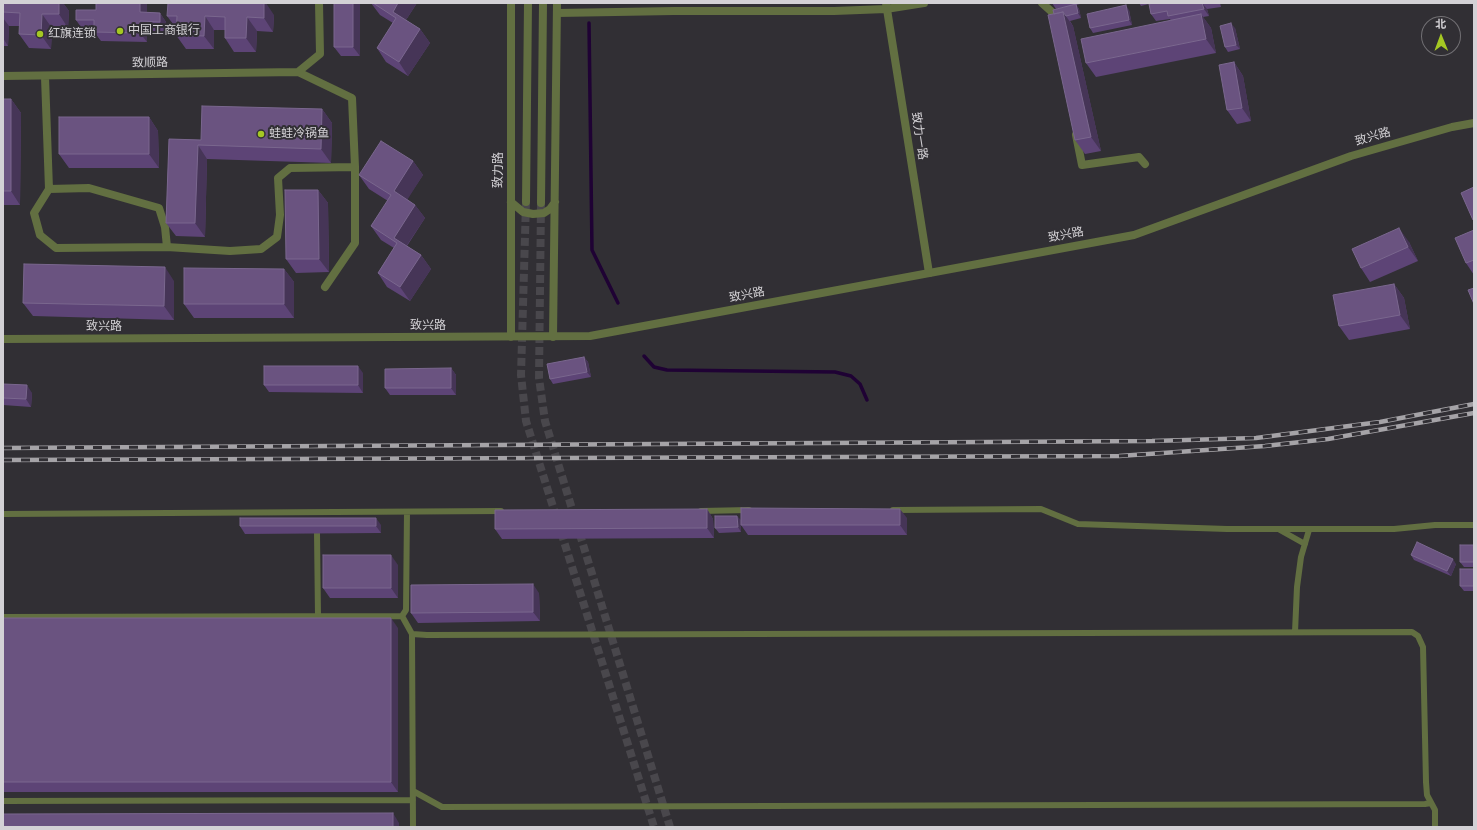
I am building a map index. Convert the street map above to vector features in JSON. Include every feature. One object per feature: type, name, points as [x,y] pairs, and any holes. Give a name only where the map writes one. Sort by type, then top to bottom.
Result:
[{"type":"street","points":[[319,3],[320,54],[298,72],[352,98],[355,167],[355,243],[325,286]]},
{"type":"street","name":"致力路","points":[[511,337],[512,3]]},
{"type":"street","points":[[526,202],[528,3]]},
{"type":"street","points":[[541,203],[543,3]]},
{"type":"street","points":[[553,337],[556,202],[557,3]]},
{"type":"street","points":[[557,13],[674,11],[834,12],[924,3]]},
{"type":"street","points":[[1042,3],[1052,12],[1057,35]]},
{"type":"street","name":"致力一路","points":[[886,6],[929,273]]},
{"type":"street","name":"致顺路","points":[[3,76],[45,77],[298,72]]},
{"type":"street","points":[[45,77],[49,189],[34,213],[40,235],[56,248],[167,246],[230,251],[261,249],[277,237],[280,215],[278,178],[290,168],[355,167]]},
{"type":"street","name":"致兴路","points":[[3,339],[590,336],[1134,235],[1351,156],[1452,127],[1474,123]]},
{"type":"street","points":[[1075,126],[1082,165],[1139,157],[1145,164]]},
{"type":"street","points":[[49,189],[89,188],[160,208],[165,227],[167,246]]},
{"type":"street","points":[[511,202],[524,212],[533,214],[544,213],[556,202]]},
{"type":"lane","points":[[882,510],[1040,509],[1078,524],[1278,530],[1474,525]]},
{"type":"lane","points":[[692,510],[755,510]]},
{"type":"lane","points":[[3,514],[510,511]]},
{"type":"lane","points":[[402,616],[406,610],[407,512]]},
{"type":"lane","points":[[1278,530],[1305,544]]},
{"type":"lane","points":[[1295,632],[1296,587],[1309,530]]},
{"type":"lane","points":[[317,534],[318,616]]},
{"type":"lane","points":[[3,617],[402,616]]},
{"type":"lane","points":[[402,616],[412,634],[413,827]]},
{"type":"lane","points":[[412,634],[1412,632],[1418,636],[1423,647],[1426,782],[1427,795],[1435,810],[1435,827]]},
{"type":"lane","points":[[413,791],[442,807],[1431,803]]},
{"type":"lane","points":[[3,801],[413,800]]},
{"type":"building","points":[[3,3],[59,3],[59,14],[42,14],[41,35],[19,34],[20,13],[3,12]]},
{"type":"building","points":[[96,3],[140,3],[140,12],[160,13],[160,22],[140,21],[140,33],[94,32],[94,20],[76,20],[76,10],[96,10]]},
{"type":"building","points":[[168,3],[264,3],[264,18],[247,17],[246,38],[225,38],[225,17],[205,16],[204,36],[176,35],[177,16],[167,16]]},
{"type":"building","points":[[334,3],[353,3],[353,47],[334,47]]},
{"type":"building","points":[[373,3],[398,3],[393,12],[420,29],[399,62],[377,48],[396,18]]},
{"type":"building","points":[[1202,3],[1204,9],[1168,16],[1167,11],[1151,14],[1149,4]]},
{"type":"building","points":[[1076,4],[1078,13],[1066,16],[1063,12],[1054,14],[1053,10]]},
{"type":"building","points":[[1126,5],[1129,20],[1090,28],[1087,14]]},
{"type":"building","points":[[1063,12],[1091,137],[1075,140],[1048,15]]},
{"type":"building","points":[[1201,14],[1206,39],[1086,63],[1081,39]]},
{"type":"building","points":[[1231,23],[1236,45],[1225,47],[1220,26]]},
{"type":"building","points":[[1234,62],[1242,108],[1227,110],[1219,65]]},
{"type":"building","points":[[3,99],[11,99],[11,191],[3,191]]},
{"type":"building","points":[[202,106],[322,109],[321,149],[198,145],[195,223],[166,223],[169,139],[201,140]]},
{"type":"building","points":[[59,117],[149,117],[149,154],[59,154]]},
{"type":"building","points":[[381,141],[413,161],[394,191],[415,205],[394,238],[421,255],[400,287],[378,273],[397,243],[371,226],[391,195],[359,175]]},
{"type":"building","points":[[1474,187],[1474,220],[1473,220],[1461,193]]},
{"type":"building","points":[[285,190],[318,190],[319,259],[286,259]]},
{"type":"building","points":[[1399,228],[1408,247],[1361,268],[1352,249]]},
{"type":"building","points":[[1474,230],[1474,260],[1466,263],[1455,238]]},
{"type":"building","points":[[24,264],[165,267],[164,306],[23,303]]},
{"type":"building","points":[[184,268],[284,269],[284,304],[184,304]]},
{"type":"building","points":[[1394,284],[1400,315],[1339,326],[1333,295]]},
{"type":"building","points":[[1474,288],[1474,304],[1468,290]]},
{"type":"building","points":[[584,357],[587,372],[550,379],[547,364]]},
{"type":"building","points":[[264,366],[358,366],[358,385],[264,385]]},
{"type":"building","points":[[451,368],[451,388],[385,388],[385,369]]},
{"type":"building","points":[[3,384],[27,385],[26,399],[3,398]]},
{"type":"building","points":[[741,508],[900,509],[900,525],[741,525]]},
{"type":"building","points":[[707,509],[707,528],[495,529],[495,510]]},
{"type":"building","points":[[715,516],[737,516],[738,527],[715,528]]},
{"type":"building","points":[[240,518],[376,518],[376,526],[240,526]]},
{"type":"building","points":[[1417,542],[1453,559],[1447,571],[1411,555]]},
{"type":"building","points":[[1460,545],[1474,545],[1474,562],[1460,562]]},
{"type":"building","points":[[323,555],[391,555],[391,588],[323,588]]},
{"type":"building","points":[[1460,569],[1474,569],[1474,586],[1460,586]]},
{"type":"building","points":[[533,584],[533,612],[411,613],[411,585]]},
{"type":"building","points":[[3,618],[391,618],[391,782],[3,782]]},
{"type":"building","points":[[393,813],[393,827],[3,827],[3,814]]},
{"type":"waterway","points":[[589,23],[592,250],[618,303]]},
{"type":"waterway","points":[[644,356],[654,367],[667,370],[835,372],[851,376],[860,384],[867,400]]},
{"type":"tunnel","points":[[526,202],[521,375],[526,421],[654,827]]},
{"type":"tunnel","points":[[541,203],[539,378],[545,421],[670,827]]},
{"type":"railway","points":[[3,448],[1152,441],[1256,438],[1380,422],[1474,404]]},
{"type":"railway","points":[[3,460],[1119,456],[1265,446],[1328,439],[1474,413]]},
{"type":"place","name":"中国工商银行","points":[[120,31]]},
{"type":"place","name":"红旗连锁","points":[[40,34]]},
{"type":"place","name":"蛙蛙冷锅鱼","points":[[261,134]]}]
